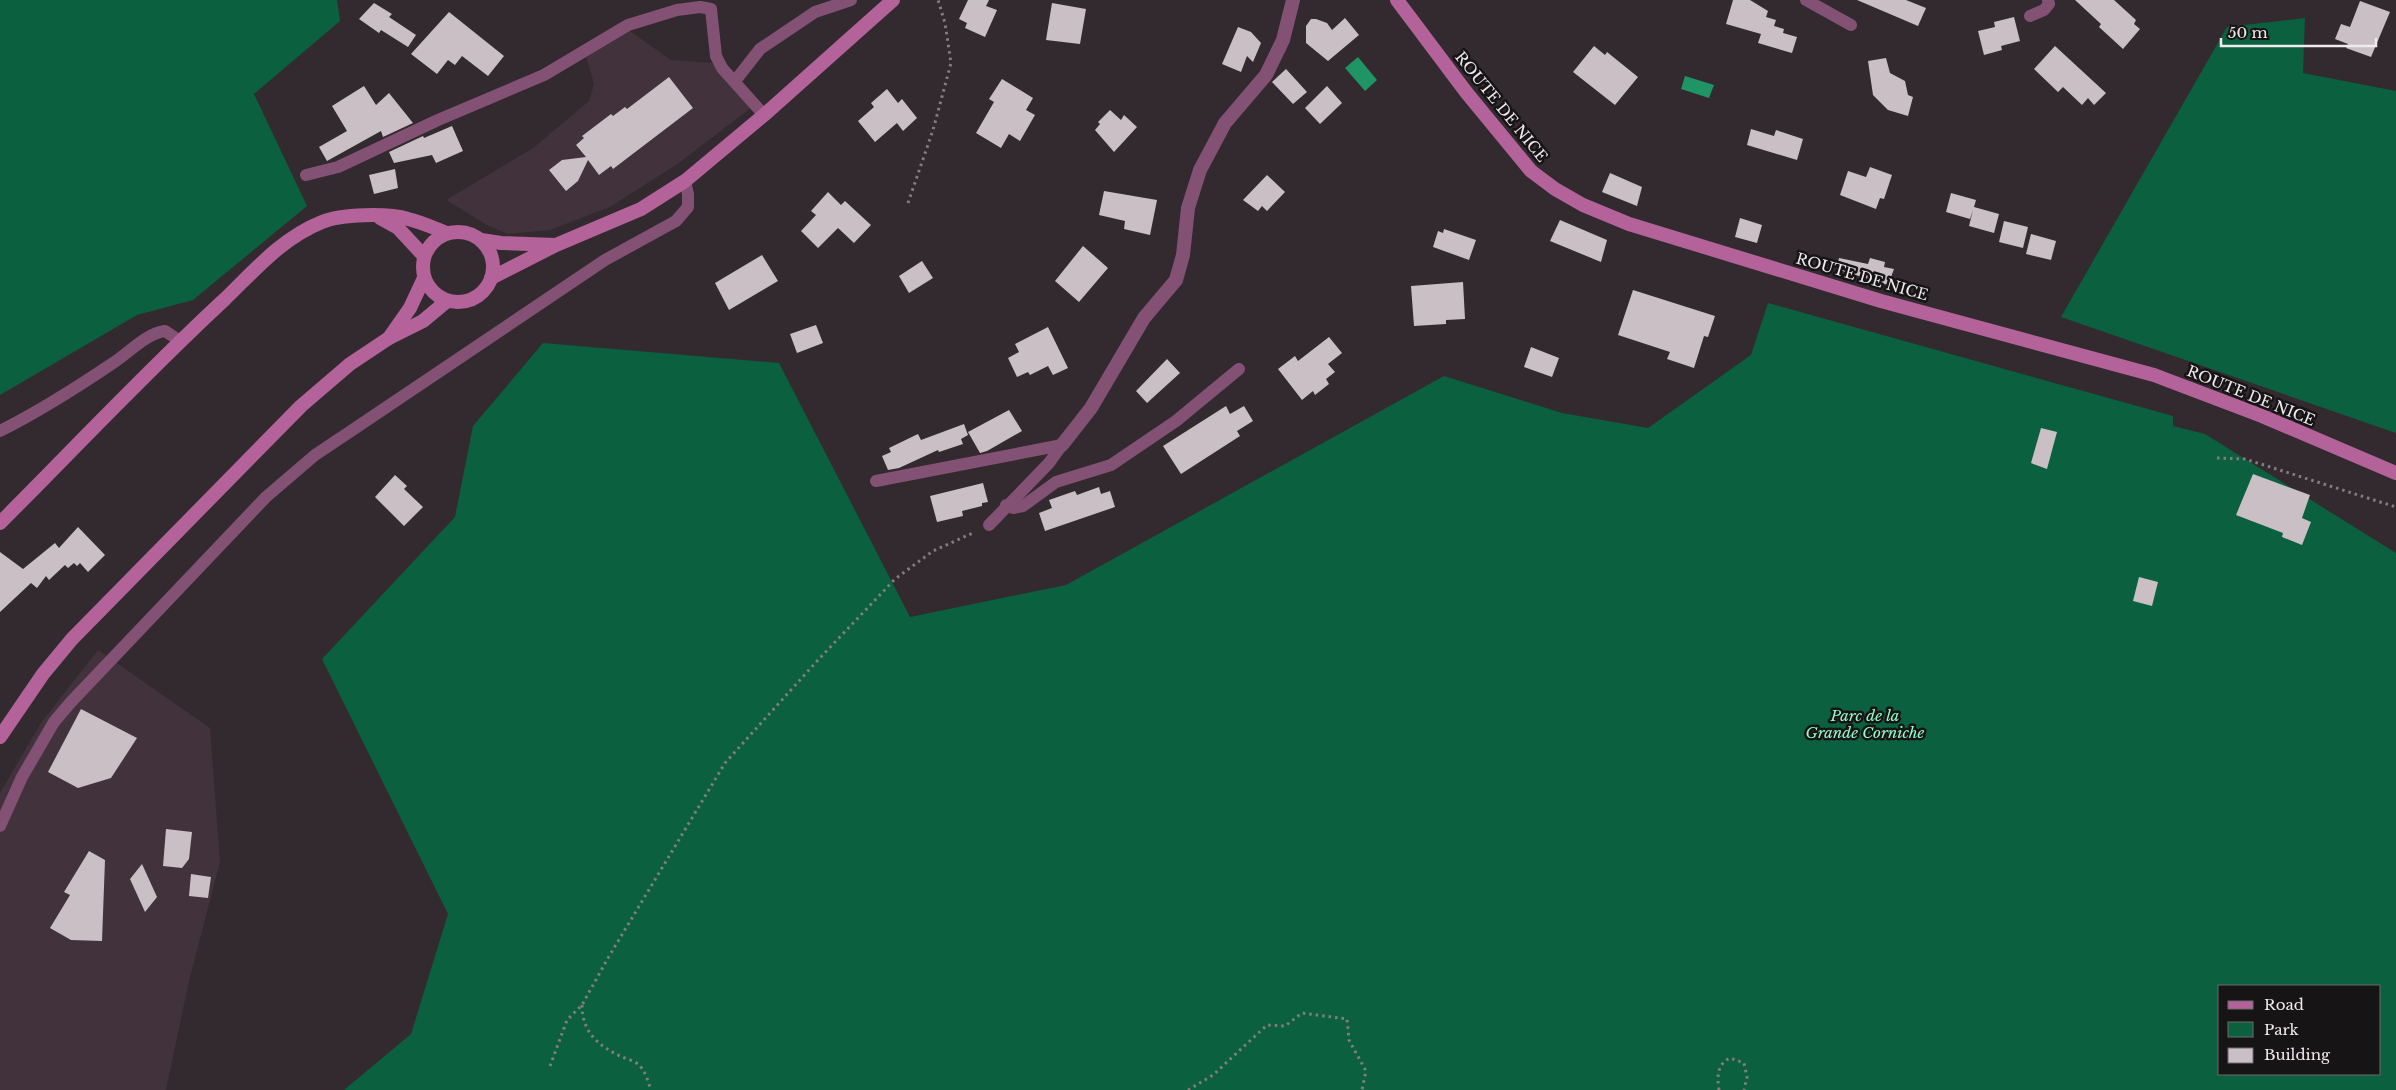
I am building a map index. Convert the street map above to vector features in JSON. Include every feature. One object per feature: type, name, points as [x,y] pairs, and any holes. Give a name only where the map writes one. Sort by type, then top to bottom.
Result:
[{"type":"main road","name":"ROUTE DE NICE","points":[[1397,0],[1466,92],[1526,166],[1555,190],[1582,205],[1629,224],[1881,301],[2154,375],[2262,416],[2396,473]]},
{"type":"main road","points":[[491,278],[556,244],[641,209],[685,181],[764,115],[888,1]]},
{"type":"main road","points":[[0,523],[180,341],[268,256],[298,233],[324,221],[356,217],[377,217],[408,218],[447,233]]},
{"type":"main road","points":[[377,217],[398,228],[424,256]]},
{"type":"main road","points":[[481,240],[492,257],[491,278],[479,295],[464,301],[447,301],[429,288],[424,278],[422,267],[424,256],[437,238],[447,233],[459,231],[471,234],[481,240],[501,243],[556,244]]},
{"type":"main road","points":[[389,338],[410,308],[424,278]]},
{"type":"main road","points":[[0,737],[43,674],[72,638],[301,406],[350,364],[389,338],[423,321],[447,301]]},
{"type":"street","points":[[1062,445],[1091,408],[1144,318],[1176,280],[1182,255],[1188,208],[1200,170],[1225,123],[1266,75],[1283,40],[1293,0]]},
{"type":"lane","points":[[735,81],[760,49],[815,12],[851,0]]},
{"type":"lane","points":[[1806,0],[1850,25]]},
{"type":"lane","points":[[2030,16],[2044,10],[2049,4],[2048,0]]},
{"type":"lane","points":[[306,175],[338,167],[438,120],[544,75],[628,25],[677,10],[711,5],[716,56],[722,68],[764,115]]},
{"type":"lane","points":[[0,826],[22,777],[54,722],[147,621],[266,497],[315,456],[348,433],[605,260],[676,221],[688,208],[688,194],[685,181]]},
{"type":"lane","points":[[0,431],[43,409],[135,349],[152,333],[165,331],[180,341]]},
{"type":"lane","points":[[1006,505],[1012,508],[1022,506],[1056,482],[1111,465],[1176,422],[1239,369]]},
{"type":"lane","points":[[876,481],[1062,445]]},
{"type":"lane","points":[[988,525],[1049,463],[1062,445]]},
{"type":"path","points":[[908,203],[933,130],[951,63],[945,23],[938,0]]},
{"type":"path","points":[[2217,458],[2245,459],[2396,507]]},
{"type":"path","points":[[550,1066],[567,1020],[582,1004],[725,764],[818,660],[895,579],[933,551],[985,529],[988,525]]},
{"type":"path","points":[[582,1004],[582,1016],[594,1039],[607,1049],[639,1065],[651,1090]]},
{"type":"path","points":[[1188,1090],[1213,1075],[1267,1025],[1285,1026],[1302,1013],[1348,1019],[1349,1040],[1366,1071],[1362,1090]]},
{"type":"path","points":[[1719,1090],[1718,1075],[1720,1066],[1730,1058],[1744,1063],[1747,1077],[1744,1090]]},
{"type":"shaded area","points":[[630,31],[671,60],[713,63],[756,104],[679,163],[610,207],[550,230],[508,234],[487,225],[446,200],[533,148],[589,101],[594,84],[586,56]]},
{"type":"shaded area","points":[[1358,57],[1377,80],[1365,91],[1345,68]]},
{"type":"shaded area","points":[[1685,76],[1714,85],[1709,98],[1681,89]]},
{"type":"shaded area","points":[[98,650],[210,728],[220,862],[189,981],[166,1090],[0,1090],[0,793],[41,723]]},
{"type":"green space","points":[[0,0],[337,0],[340,21],[254,94],[307,206],[193,300],[137,315],[0,395]]},
{"type":"green space","points":[[2305,18],[2303,73],[2396,91],[2396,433],[2061,317],[2227,27]]},
{"type":"green space","name":"Parc de la Grande Corniche","points":[[1768,303],[2173,416],[2173,426],[2205,434],[2396,553],[2396,1090],[344,1090],[411,1034],[448,914],[322,659],[455,517],[473,426],[543,343],[779,363],[910,617],[1066,585],[1444,376],[1562,413],[1648,428],[1751,355]]},
{"type":"building","points":[[968,0],[989,0],[986,6],[997,10],[985,37],[965,28],[967,23],[959,19]]},
{"type":"building","points":[[1733,0],[1750,0],[1768,11],[1766,17],[1776,20],[1774,26],[1784,29],[1783,33],[1797,37],[1792,53],[1758,43],[1761,34],[1726,24]]},
{"type":"building","points":[[1857,0],[1906,0],[1926,8],[1918,26]]},
{"type":"building","points":[[2075,0],[2114,0],[2136,20],[2134,24],[2140,29],[2123,49],[2099,27],[2101,24]]},
{"type":"building","points":[[2360,1],[2390,12],[2371,57],[2346,48],[2348,44],[2335,39],[2341,24],[2350,27]]},
{"type":"building","points":[[374,3],[392,14],[389,17],[416,35],[408,47],[381,30],[379,33],[359,19]]},
{"type":"building","points":[[1052,3],[1086,9],[1080,44],[1046,40]]},
{"type":"building","points":[[449,12],[504,56],[488,76],[462,56],[455,65],[448,60],[437,74],[411,54]]},
{"type":"building","points":[[2014,17],[2020,41],[2001,46],[2002,50],[1984,55],[1978,31],[1995,27],[1994,22]]},
{"type":"building","points":[[1345,18],[1359,35],[1328,61],[1306,43],[1306,26],[1311,19],[1327,23],[1332,30]]},
{"type":"building","points":[[1238,27],[1251,32],[1261,43],[1253,62],[1247,56],[1241,72],[1222,64]]},
{"type":"building","points":[[1594,46],[1605,55],[1607,52],[1638,77],[1615,105],[1573,72]]},
{"type":"building","points":[[2055,46],[2106,93],[2094,105],[2088,98],[2082,105],[2063,87],[2058,92],[2034,69]]},
{"type":"building","points":[[1886,58],[1890,73],[1905,81],[1908,95],[1913,97],[1908,116],[1888,110],[1873,95],[1868,61]]},
{"type":"building","points":[[1286,69],[1307,92],[1293,104],[1272,82]]},
{"type":"building","points":[[669,77],[693,108],[613,169],[611,166],[599,175],[588,160],[578,181],[566,191],[549,170],[562,160],[586,157],[576,145],[584,138],[582,136],[611,114],[613,116],[625,107],[627,109]]},
{"type":"building","points":[[1002,79],[1033,98],[1026,110],[1035,115],[1020,141],[1009,134],[1001,148],[976,133],[994,102],[989,99]]},
{"type":"building","points":[[364,86],[376,105],[389,93],[413,123],[383,137],[381,131],[327,161],[319,147],[347,131],[332,106]]},
{"type":"building","points":[[1327,86],[1342,103],[1320,124],[1305,108]]},
{"type":"building","points":[[887,89],[898,103],[902,99],[917,118],[903,131],[897,123],[875,142],[858,121],[874,107],[871,103]]},
{"type":"building","points":[[1110,110],[1121,120],[1124,115],[1137,127],[1114,152],[1095,130],[1100,124],[1098,122]]},
{"type":"building","points":[[452,126],[463,151],[436,163],[432,155],[394,163],[389,152],[423,136],[424,138]]},
{"type":"building","points":[[1751,129],[1774,136],[1776,130],[1803,139],[1797,160],[1747,145]]},
{"type":"building","points":[[1870,167],[1892,175],[1884,199],[1880,198],[1876,209],[1840,195],[1848,171],[1866,177]]},
{"type":"building","points":[[395,169],[398,188],[374,194],[369,175]]},
{"type":"building","points":[[1610,173],[1642,187],[1637,206],[1602,192]]},
{"type":"building","points":[[1267,175],[1285,192],[1267,211],[1262,206],[1258,211],[1243,200]]},
{"type":"building","points":[[1104,191],[1157,200],[1150,235],[1124,229],[1125,221],[1099,215]]},
{"type":"building","points":[[828,192],[841,205],[845,201],[871,225],[854,243],[838,228],[818,248],[801,231],[816,215],[811,211]]},
{"type":"building","points":[[1951,193],[1976,200],[1974,207],[1999,214],[1994,233],[1969,226],[1973,210],[1970,219],[1946,212]]},
{"type":"building","points":[[1740,218],[1762,225],[1757,243],[1735,237]]},
{"type":"building","points":[[1560,220],[1607,240],[1601,262],[1550,241]]},
{"type":"building","points":[[2004,221],[2028,227],[2023,248],[1999,242]]},
{"type":"building","points":[[1444,229],[1476,240],[1469,260],[1433,247],[1438,231],[1443,233]]},
{"type":"building","points":[[2031,234],[2056,241],[2051,260],[2026,254]]},
{"type":"building","points":[[1083,246],[1108,268],[1079,302],[1055,281]]},
{"type":"building","points":[[762,255],[778,281],[729,310],[715,283]]},
{"type":"building","points":[[1839,258],[1868,264],[1870,258],[1885,262],[1884,267],[1894,269],[1888,285],[1836,269]]},
{"type":"building","points":[[922,261],[933,278],[909,293],[899,276]]},
{"type":"building","points":[[1463,282],[1465,319],[1446,320],[1446,324],[1414,326],[1411,286]]},
{"type":"building","points":[[1633,290],[1715,316],[1708,337],[1704,336],[1694,368],[1667,359],[1670,352],[1618,335]]},
{"type":"building","points":[[816,325],[823,343],[797,353],[790,334]]},
{"type":"building","points":[[1048,327],[1068,368],[1053,375],[1048,366],[1030,375],[1028,372],[1017,377],[1008,358],[1019,352],[1015,344]]},
{"type":"building","points":[[1329,337],[1342,353],[1328,364],[1335,372],[1326,379],[1329,384],[1315,395],[1313,391],[1302,400],[1278,369],[1295,356],[1298,361]]},
{"type":"building","points":[[1531,347],[1559,358],[1552,377],[1524,367]]},
{"type":"building","points":[[1167,359],[1180,373],[1147,403],[1136,391]]},
{"type":"building","points":[[1226,406],[1230,414],[1244,406],[1253,421],[1237,431],[1240,436],[1181,474],[1163,446]]},
{"type":"building","points":[[1009,410],[1022,431],[980,453],[968,432]]},
{"type":"building","points":[[964,424],[968,435],[961,439],[963,444],[939,452],[938,450],[899,468],[888,470],[882,456],[891,452],[889,448],[918,434],[921,440]]},
{"type":"building","points":[[2041,428],[2057,432],[2047,469],[2031,463]]},
{"type":"building","points":[[2253,474],[2310,495],[2302,518],[2311,522],[2302,545],[2282,537],[2283,533],[2236,515]]},
{"type":"building","points":[[395,475],[407,486],[404,489],[423,507],[404,526],[375,497]]},
{"type":"building","points":[[983,483],[988,502],[982,503],[982,506],[962,511],[963,516],[937,522],[930,496]]},
{"type":"building","points":[[1099,487],[1101,494],[1110,491],[1115,507],[1045,531],[1039,513],[1052,508],[1049,500],[1075,491],[1077,495]]},
{"type":"building","points":[[78,527],[105,555],[88,572],[80,563],[77,566],[74,563],[68,568],[65,565],[49,580],[46,576],[37,588],[31,583],[0,612],[0,552],[23,569],[55,543],[59,548]]},
{"type":"building","points":[[2139,577],[2158,582],[2152,606],[2133,601]]},
{"type":"building","points":[[81,709],[137,738],[111,778],[78,788],[48,772]]},
{"type":"building","points":[[166,829],[192,832],[189,859],[182,868],[163,866]]},
{"type":"building","points":[[89,851],[105,860],[102,941],[71,940],[50,928],[70,895],[64,892]]},
{"type":"building","points":[[142,864],[157,897],[145,912],[130,879]]},
{"type":"building","points":[[191,874],[211,877],[208,898],[189,896]]}]
